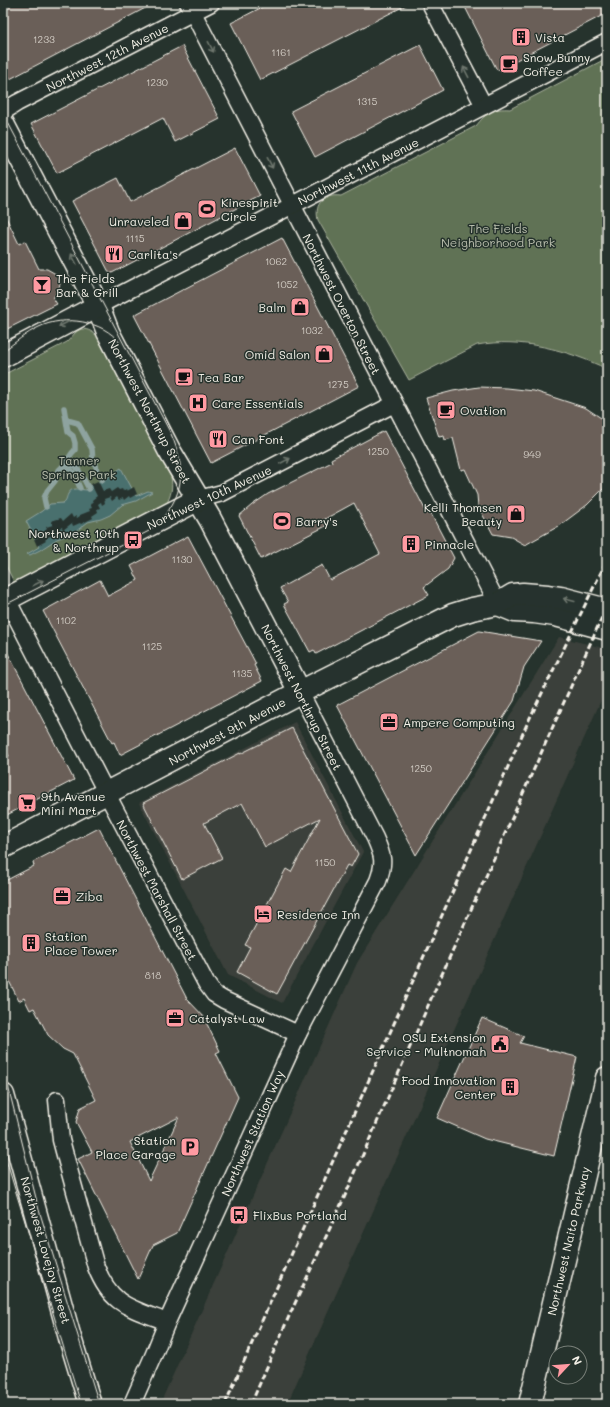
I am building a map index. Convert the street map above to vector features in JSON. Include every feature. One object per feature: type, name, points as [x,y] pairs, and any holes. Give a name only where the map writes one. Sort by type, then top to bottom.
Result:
[{"type":"main road","name":"Northwest Northrup Street","points":[[3,124],[98,306],[108,332],[169,450],[210,519],[300,692]]},
{"type":"main road","name":"Northwest 11th Avenue","points":[[3,356],[98,306]]},
{"type":"main road","name":"Northwest 10th Avenue","points":[[4,599],[199,499]]},
{"type":"main road","name":"Northwest 9th Avenue","points":[[3,847],[300,692],[453,615],[472,609],[498,604],[514,595],[529,594],[561,598],[607,610]]},
{"type":"main road","points":[[498,604],[515,611],[555,615],[607,629]]},
{"type":"main road","name":"Northwest Naito Parkway","points":[[530,1404],[607,1078]]},
{"type":"main road","name":"Northwest Lovejoy Street","points":[[4,1097],[66,1323],[90,1404]]},
{"type":"street","name":"Northwest 12th Avenue","points":[[3,112],[17,102],[190,8],[211,3]]},
{"type":"street","points":[[430,3],[484,106]]},
{"type":"street","name":"Northwest Overton Street","points":[[190,8],[498,604]]},
{"type":"street","name":"Northwest 11th Avenue","points":[[98,306],[607,42]]},
{"type":"street","name":"Northwest 10th Avenue","points":[[199,499],[222,494],[394,404]]},
{"type":"street","name":"Northwest Marshall Street","points":[[4,599],[206,983],[214,994],[224,1000],[298,1034]]},
{"type":"street","name":"Northwest Northrup Street","points":[[300,692],[381,850],[383,868]]},
{"type":"street","name":"Northwest Station Way","points":[[132,1404],[167,1322],[298,1034],[378,881],[383,868]]},
{"type":"street","points":[[57,1100],[64,1155],[100,1277],[114,1298],[124,1304],[167,1322]]},
{"type":"shaded area","points":[[559,637],[607,649],[607,687],[287,1404],[160,1404],[357,963]]},
{"type":"shaded area","name":"Residence Inn","points":[[295,722],[363,852],[282,1003],[228,975],[139,803]]},
{"type":"green space","name":"The Fields Neighborhood Park","points":[[607,58],[607,369],[576,356],[544,347],[527,344],[493,343],[477,345],[409,380],[318,220],[317,214],[319,204],[325,198],[341,196],[476,126],[487,114],[499,109],[510,109]]},
{"type":"green space","name":"Tanner Springs Park","points":[[81,329],[91,331],[99,338],[171,477],[172,488],[166,505],[15,584],[3,560],[3,375],[67,342],[76,332]]},
{"type":"water","points":[[121,468],[136,496],[148,491],[152,492],[136,501],[122,505],[110,515],[88,522],[75,532],[57,539],[30,555],[27,554],[39,547],[26,521],[50,504],[63,503],[72,490],[87,490],[89,486],[107,478]]},
{"type":"pier","points":[[98,481],[103,491],[109,489],[111,492],[117,488],[119,490],[122,489],[123,491],[126,489],[127,491],[134,487],[137,494],[130,498],[129,496],[124,500],[123,498],[119,500],[117,497],[112,501],[110,497],[104,499],[105,503],[102,505],[101,502],[98,504],[100,508],[97,509],[98,512],[92,516],[93,518],[73,526],[72,523],[63,530],[62,527],[59,528],[59,530],[53,533],[54,535],[48,537],[45,540],[46,541],[37,546],[34,539],[42,535],[42,533],[47,529],[46,527],[53,525],[51,521],[61,518],[63,521],[71,514],[73,518],[76,516],[77,518],[80,515],[90,511],[89,509],[92,508],[90,504],[93,503],[92,500],[97,496],[91,484]]},
{"type":"building","points":[[3,3],[155,3],[10,79],[3,66]]},
{"type":"building","points":[[270,3],[410,3],[260,80],[231,23]]},
{"type":"building","name":"Vista","points":[[463,3],[607,3],[607,13],[497,70]]},
{"type":"building","points":[[420,45],[443,90],[315,157],[291,111]]},
{"type":"building","points":[[182,46],[220,119],[175,142],[163,118],[57,173],[31,124]]},
{"type":"building","points":[[235,148],[260,196],[110,274],[72,201],[118,178],[130,202]]},
{"type":"building","points":[[3,211],[19,244],[25,241],[39,269],[47,269],[57,275],[60,284],[58,291],[53,298],[57,304],[3,331]]},
{"type":"building","points":[[282,238],[359,386],[211,463],[134,315]]},
{"type":"building","points":[[479,387],[534,391],[586,408],[607,422],[607,485],[587,505],[559,526],[525,545],[511,537],[493,534],[478,506],[477,495],[465,469],[461,470],[453,438],[445,440],[444,436],[439,437],[426,398],[453,391]]},
{"type":"building","name":"Pinnacle","points":[[384,431],[427,513],[430,512],[454,558],[448,569],[424,587],[429,595],[316,654],[314,650],[310,652],[284,604],[288,602],[280,588],[322,565],[330,580],[380,554],[354,503],[323,520],[326,526],[261,559],[239,516],[268,494],[332,462],[331,459]]},
{"type":"building","points":[[188,536],[256,664],[254,665],[262,681],[120,755],[114,742],[112,743],[43,611],[100,580],[108,596],[138,580],[131,566]]},
{"type":"building","points":[[479,631],[541,641],[524,667],[514,701],[416,855],[337,705]]},
{"type":"building","points":[[3,644],[74,780],[3,817],[3,759],[9,756],[3,744]]},
{"type":"building","name":"Residence Inn","points":[[292,728],[358,854],[351,867],[347,865],[277,994],[237,972],[250,947],[245,945],[286,869],[291,872],[320,818],[265,847],[242,803],[204,823],[222,858],[182,879],[143,803]]},
{"type":"building","points":[[99,828],[187,999],[208,1021],[206,1022],[220,1051],[216,1053],[238,1097],[177,1233],[153,1245],[138,1279],[78,1159],[92,1152],[76,1122],[80,1108],[96,1100],[73,1054],[63,1049],[48,1035],[34,1008],[30,1010],[24,998],[19,1001],[3,969],[3,882],[34,866],[33,862]],"holes":[[[179,1117],[149,1181],[130,1142]]]},
{"type":"building","name":"Food Innovation Center","points":[[482,1018],[524,1036],[520,1043],[577,1057],[554,1156],[485,1139],[437,1118]]},
{"type":"waterway","points":[[64,408],[68,432],[73,436],[75,443],[75,450],[64,465],[73,472],[80,488]]},
{"type":"waterway","points":[[67,420],[78,423],[92,449],[93,460],[102,480]]},
{"type":"waterway","points":[[46,507],[44,498],[47,491],[55,481],[59,470],[64,465],[76,466],[89,489]]},
{"type":"tram line","points":[[3,113],[171,434],[177,449],[181,475],[175,499],[169,510],[149,531],[3,606]]},
{"type":"tram line","points":[[3,351],[34,329],[49,323],[60,321],[82,322],[104,329],[113,335],[120,343]]},
{"type":"tram line","points":[[3,1066],[39,1210],[99,1404]]},
{"type":"tram line","points":[[3,1150],[81,1404]]},
{"type":"railway","points":[[225,1404],[527,724],[607,560]]},
{"type":"railway","points":[[251,1404],[607,606]]},
{"type":"place","name":"Vista","points":[[521,37]]},
{"type":"place","name":"Snow Bunny Coffee","points":[[509,64]]},
{"type":"place","name":"Kinespirit Circle","points":[[207,209]]},
{"type":"place","name":"Unraveled","points":[[183,221]]},
{"type":"place","name":"Carlita's","points":[[114,254]]},
{"type":"place","name":"The Fields Bar & Grill","points":[[42,285]]},
{"type":"place","name":"Balm","points":[[300,307]]},
{"type":"place","name":"Omid Salon","points":[[324,354]]},
{"type":"place","name":"Tea Bar","points":[[184,377]]},
{"type":"place","name":"Care Essentials","points":[[198,403]]},
{"type":"place","name":"Ovation","points":[[446,410]]},
{"type":"place","name":"Can Font","points":[[218,439]]},
{"type":"place","name":"Kelli Thomsen Beauty","points":[[516,514]]},
{"type":"place","name":"Barry's","points":[[282,521]]},
{"type":"place","name":"Northwest 10th & Northrup","points":[[133,540]]},
{"type":"place","name":"Pinnacle","points":[[411,544]]},
{"type":"place","name":"Ampere Computing","points":[[389,722]]},
{"type":"place","name":"9th Avenue Mini Mart","points":[[27,803]]},
{"type":"place","name":"Ziba","points":[[62,896]]},
{"type":"place","name":"Residence Inn","points":[[263,914]]},
{"type":"place","name":"Station Place Tower","points":[[31,943]]},
{"type":"place","name":"Catalyst Law","points":[[175,1018]]},
{"type":"place","name":"OSU Extension Service - Multnomah","points":[[500,1044]]},
{"type":"place","name":"Food Innovation Center","points":[[510,1087]]},
{"type":"place","name":"Station Place Garage","points":[[190,1147]]},
{"type":"place","name":"FlixBus Portland","points":[[239,1215]]}]
